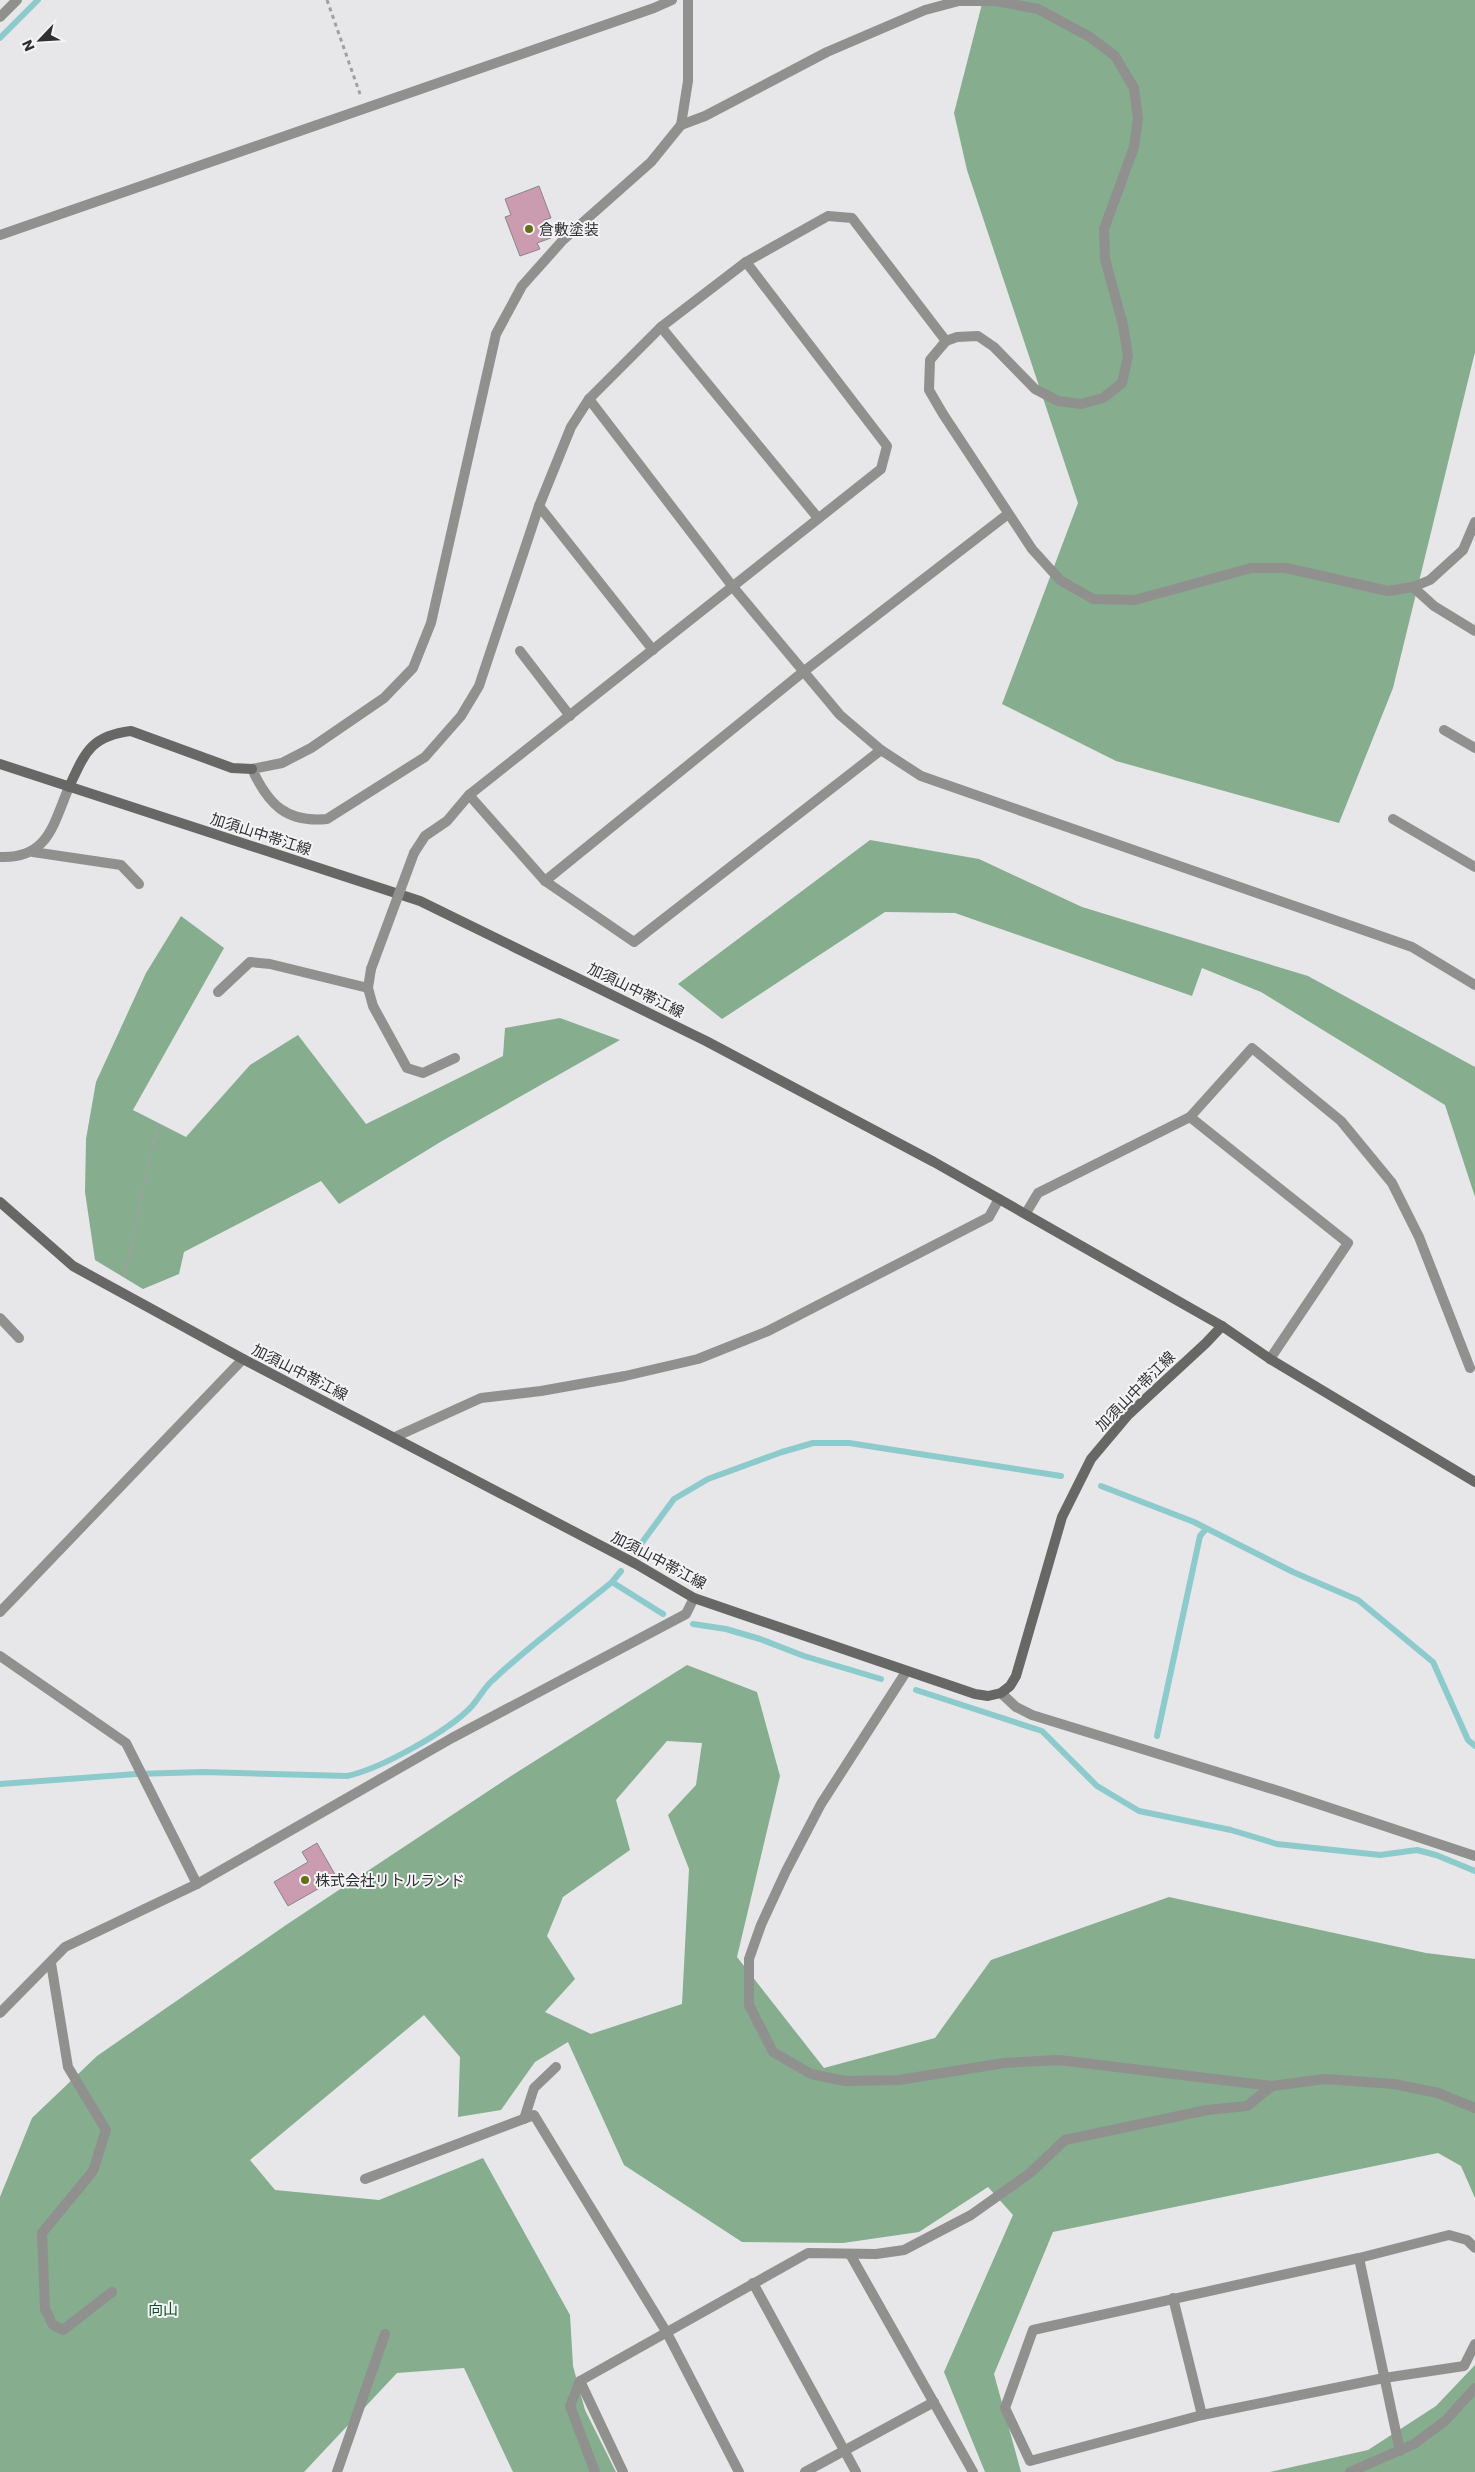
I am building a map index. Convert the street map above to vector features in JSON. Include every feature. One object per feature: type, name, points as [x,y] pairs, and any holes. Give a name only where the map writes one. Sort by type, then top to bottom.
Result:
[{"type":"main road","points":[[69,787],[86,750],[98,740],[114,733],[130,731],[232,768],[252,769]]},
{"type":"main road","name":"加須山中帯江線","points":[[0,764],[420,901],[706,1041],[934,1162],[1222,1326],[1270,1358],[1475,1482]]},
{"type":"main road","name":"加須山中帯江線","points":[[0,1202],[73,1266],[243,1359],[636,1564],[694,1598],[906,1672],[974,1694],[988,1696],[1001,1693],[1010,1686],[1016,1676],[1062,1517],[1091,1459],[1128,1415],[1206,1344],[1222,1326]]},
{"type":"street","points":[[0,17],[17,0]]},
{"type":"street","points":[[0,234],[654,8],[672,0]]},
{"type":"street","points":[[688,0],[688,81],[681,125],[651,162],[563,240],[522,286],[496,334],[431,623],[413,668],[384,698],[311,748],[282,763],[252,769],[263,792],[288,814],[308,821],[327,818],[425,757],[461,716],[479,686],[539,506],[571,427],[589,399],[661,327],[746,262],[828,216],[852,218],[946,341]]},
{"type":"street","points":[[681,125],[705,116],[827,52],[905,18],[959,1],[996,1],[1038,9],[1090,37],[1115,56],[1134,88],[1138,118],[1134,147],[1104,228],[1105,259],[1123,325],[1128,356],[1122,383],[1103,398],[1082,404],[1058,401],[1035,389],[994,347],[978,336],[957,337],[946,341],[930,360],[929,390],[942,414],[1032,549],[1060,580],[1094,599],[1135,600],[1251,568],[1286,568],[1388,591],[1430,580],[1463,550],[1475,522]]},
{"type":"street","points":[[455,1058],[423,1073],[407,1068],[381,1023],[368,988],[371,969],[414,853],[425,836],[447,821],[469,795],[881,470],[887,446],[746,262]]},
{"type":"street","points":[[661,327],[818,518]]},
{"type":"street","points":[[589,399],[733,587],[803,672],[840,715],[881,750],[921,776],[1412,947],[1475,985]]},
{"type":"street","points":[[539,506],[652,650]]},
{"type":"street","points":[[544,881],[803,672],[1008,514]]},
{"type":"street","points":[[1413,586],[1434,606],[1475,631]]},
{"type":"street","points":[[520,651],[570,716]]},
{"type":"street","points":[[1444,730],[1475,748]]},
{"type":"street","points":[[469,795],[544,881],[634,942],[881,750]]},
{"type":"street","points":[[33,852],[51,828],[69,787]]},
{"type":"street","points":[[1393,819],[1475,867]]},
{"type":"street","points":[[0,857],[16,858],[33,852],[120,865],[139,884]]},
{"type":"street","points":[[218,992],[250,962],[270,964],[368,988]]},
{"type":"street","points":[[1026,1213],[1038,1193],[1190,1118],[1252,1048],[1340,1121],[1392,1183],[1419,1237],[1470,1368]]},
{"type":"street","points":[[1190,1118],[1348,1243],[1270,1358]]},
{"type":"street","points":[[395,1437],[481,1398],[541,1391],[625,1376],[698,1359],[768,1331],[989,1217],[999,1199]]},
{"type":"street","points":[[0,1318],[19,1338]]},
{"type":"street","points":[[0,1612],[243,1359]]},
{"type":"street","points":[[0,2013],[65,1947],[196,1884],[452,1738],[686,1614],[694,1598]]},
{"type":"street","points":[[0,1656],[126,1743],[196,1884]]},
{"type":"street","points":[[906,1672],[821,1804],[786,1871],[761,1925],[749,1959],[749,2005],[773,2052],[811,2074],[845,2081],[899,2080],[1004,2063],[1059,2060],[1272,2086],[1325,2079],[1394,2084],[1438,2094],[1475,2108]]},
{"type":"street","points":[[1001,1693],[1016,1707],[1032,1715],[1282,1792],[1475,1856]]},
{"type":"street","points":[[51,1963],[68,2067],[106,2130],[93,2171],[42,2233],[45,2309],[53,2325],[63,2330],[112,2292]]},
{"type":"street","points":[[524,2119],[534,2088],[556,2067]]},
{"type":"street","points":[[595,2472],[570,2406],[580,2382],[753,2283],[808,2253],[850,2254],[904,2250],[963,2220],[1030,2173],[1065,2140],[1207,2110],[1247,2106],[1272,2086]]},
{"type":"street","points":[[365,2179],[534,2115],[667,2333],[738,2472]]},
{"type":"street","points":[[1475,2248],[1467,2240],[1449,2235],[1359,2258],[1033,2330],[1005,2408],[1030,2461],[1202,2415],[1384,2378],[1464,2366],[1475,2344]]},
{"type":"street","points":[[850,2254],[973,2472]]},
{"type":"street","points":[[1359,2258],[1400,2450]]},
{"type":"street","points":[[753,2283],[856,2472]]},
{"type":"street","points":[[1173,2298],[1202,2415]]},
{"type":"street","points":[[338,2472],[385,2334]]},
{"type":"street","points":[[580,2382],[623,2472]]},
{"type":"street","points":[[1350,2472],[1414,2444],[1445,2421],[1475,2388]]},
{"type":"street","points":[[805,2472],[934,2402]]},
{"type":"path","points":[[327,0],[365,107]]},
{"type":"path","points":[[121,1292],[158,1122]]},
{"type":"green space","points":[[983,0],[1475,0],[1475,352],[1393,688],[1339,823],[1116,761],[1002,704],[1078,503],[967,170],[954,113]]},
{"type":"green space","points":[[870,840],[979,859],[1082,907],[1308,976],[1475,1067],[1475,1197],[1445,1105],[1261,992],[1202,968],[1192,996],[955,913],[885,912],[722,1019],[678,984]]},
{"type":"green space","points":[[181,916],[224,948],[133,1110],[186,1137],[250,1065],[298,1035],[366,1124],[503,1056],[505,1028],[560,1018],[620,1040],[442,1141],[339,1204],[321,1181],[184,1252],[179,1274],[143,1289],[95,1260],[85,1192],[86,1139],[96,1082],[146,973]]},
{"type":"green space","name":"向山","points":[[687,1665],[757,1692],[780,1776],[737,1957],[824,2068],[935,2038],[991,1960],[1169,1897],[1426,1953],[1475,1959],[1475,2198],[1461,2166],[1438,2153],[1053,2232],[994,2374],[1021,2472],[985,2472],[944,2372],[1013,2215],[988,2187],[919,2232],[843,2243],[742,2242],[624,2165],[568,2042],[535,2062],[501,2110],[458,2117],[460,2057],[424,2015],[250,2160],[275,2190],[379,2200],[483,2158],[570,2315],[573,2366],[585,2410],[616,2472],[513,2472],[464,2368],[397,2373],[304,2472],[0,2472],[0,2197],[32,2118],[97,2056],[286,1925],[511,1776]],"holes":[[[667,1741],[702,1743],[696,1785],[668,1815],[689,1869],[682,2004],[591,2034],[545,2012],[575,1979],[547,1936],[563,1897],[630,1850],[616,1800]]]},
{"type":"green space","points":[[1475,2365],[1475,2472],[1270,2472],[1368,2450],[1436,2406]]},
{"type":"building","name":"倉敷塗装","points":[[539,186],[551,218],[544,220],[551,238],[537,243],[540,249],[520,256],[505,217],[511,215],[505,199]]},
{"type":"building","name":"株式会社リトルランド","points":[[317,1843],[337,1878],[288,1906],[274,1882],[308,1862],[302,1852]]},
{"type":"waterway","points":[[0,38],[38,0]]},
{"type":"waterway","points":[[638,1548],[674,1499],[708,1479],[782,1452],[813,1443],[849,1443],[1061,1476]]},
{"type":"waterway","points":[[1101,1486],[1194,1522],[1293,1572],[1358,1600],[1433,1662],[1468,1740],[1475,1746]]},
{"type":"waterway","points":[[1157,1736],[1200,1536],[1206,1529]]},
{"type":"waterway","points":[[0,1784],[136,1774],[203,1772],[347,1776],[361,1772],[413,1748],[461,1716],[472,1706],[485,1688],[508,1666],[612,1582],[621,1571]]},
{"type":"waterway","points":[[612,1582],[663,1614]]},
{"type":"waterway","points":[[693,1624],[726,1629],[760,1639],[804,1656],[881,1679]]},
{"type":"waterway","points":[[916,1690],[1042,1731],[1097,1786],[1139,1811],[1231,1830],[1277,1844],[1380,1855],[1417,1850],[1436,1855],[1475,1871]]},
{"type":"place","name":"倉敷塗装","points":[[529,229]]},
{"type":"place","name":"株式会社リトルランド","points":[[305,1880]]}]
